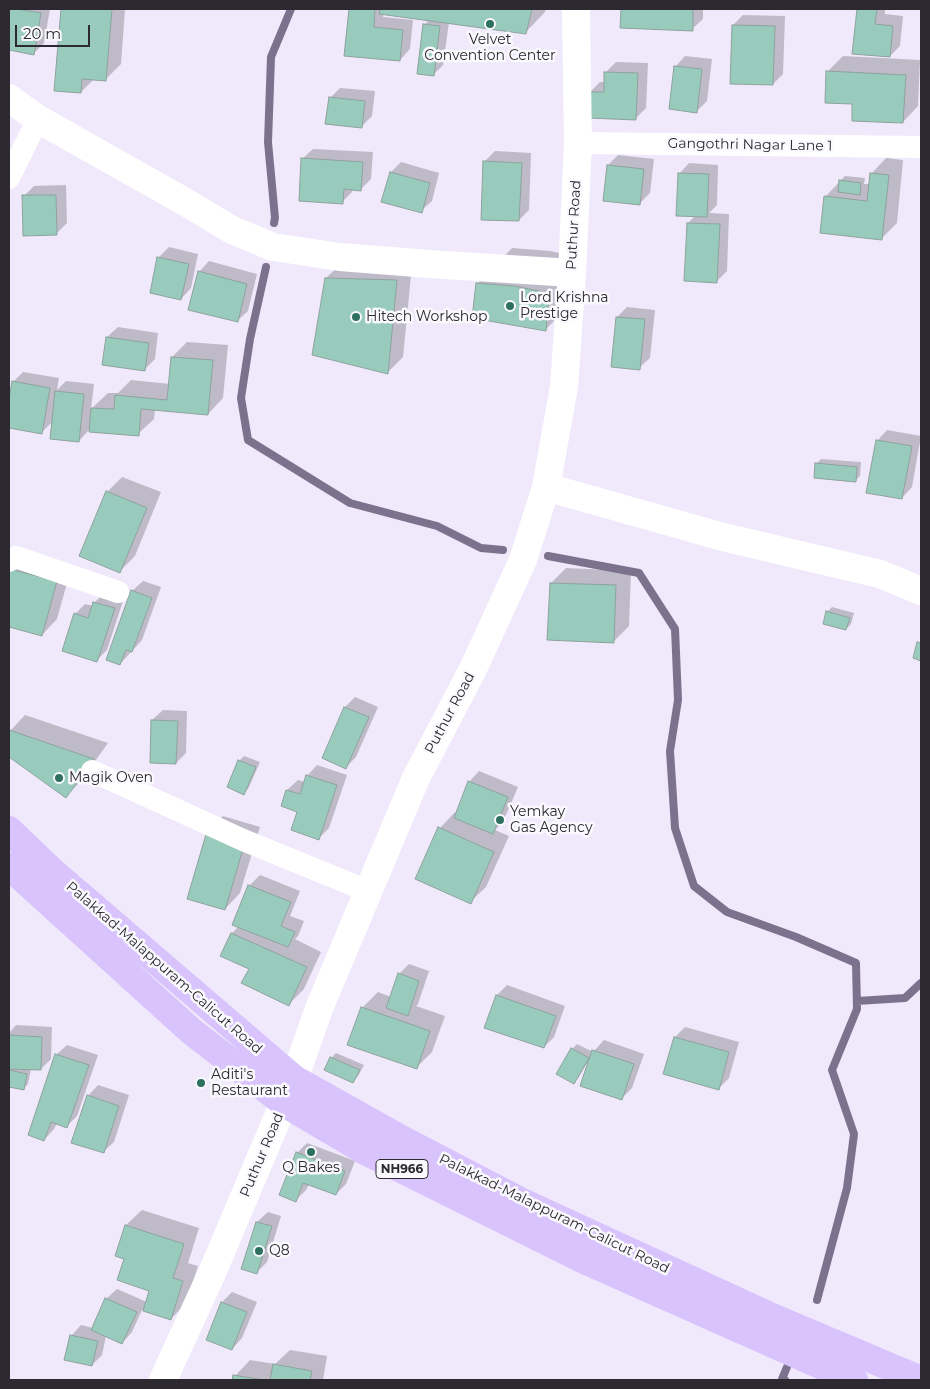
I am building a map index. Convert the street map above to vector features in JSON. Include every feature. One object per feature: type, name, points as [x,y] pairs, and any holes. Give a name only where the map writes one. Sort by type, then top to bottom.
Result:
[{"type":"highway","name":"Palakkad-Malappuram-Calicut Road","points":[[9,830],[289,1091],[365,1151],[582,1259],[854,1380]]},
{"type":"highway","name":"Palakkad-Malappuram-Calicut Road","points":[[9,866],[191,1031],[289,1091],[401,1140],[522,1202],[774,1318],[921,1380]]},
{"type":"street","name":"Puthur Road","points":[[163,1380],[212,1273],[289,1091],[320,1006],[416,778],[474,669],[523,560],[546,487],[564,387],[572,273],[578,143],[576,9]]},
{"type":"street","points":[[9,98],[38,119],[232,230],[273,247],[350,258],[572,273]]},
{"type":"street","points":[[9,178],[38,119]]},
{"type":"street","name":"Gangothri Nagar Lane 1","points":[[578,143],[921,147]]},
{"type":"street","points":[[546,487],[723,537],[880,574],[921,591]]},
{"type":"street","points":[[9,561],[16,557],[118,592]]},
{"type":"street","points":[[92,771],[243,840],[368,891]]},
{"type":"building","points":[[9,9],[41,13],[34,55],[9,50]]},
{"type":"building","points":[[61,9],[112,9],[106,81],[82,79],[81,93],[54,91]]},
{"type":"building","points":[[349,9],[375,9],[374,27],[403,30],[400,61],[344,56]]},
{"type":"building","name":"Velvet Convention Center","points":[[380,9],[532,9],[526,34],[379,14]]},
{"type":"building","points":[[621,9],[693,9],[693,31],[620,28]]},
{"type":"building","points":[[857,9],[877,9],[875,24],[893,26],[890,57],[852,54]]},
{"type":"building","points":[[423,24],[440,26],[434,76],[417,74]]},
{"type":"building","points":[[732,25],[775,26],[773,85],[730,84]]},
{"type":"building","points":[[674,66],[702,69],[697,113],[669,109]]},
{"type":"building","points":[[826,71],[906,75],[903,123],[852,121],[852,104],[825,103]]},
{"type":"building","points":[[604,72],[638,73],[636,120],[588,118],[589,92],[604,92]]},
{"type":"building","points":[[329,97],[365,101],[362,128],[325,124]]},
{"type":"building","points":[[301,158],[363,162],[361,191],[344,189],[343,204],[299,201]]},
{"type":"building","points":[[483,161],[522,163],[519,221],[481,220]]},
{"type":"building","points":[[607,165],[644,169],[640,205],[603,201]]},
{"type":"building","points":[[390,172],[430,183],[422,213],[381,202]]},
{"type":"building","points":[[678,173],[709,174],[707,217],[676,216]]},
{"type":"building","points":[[870,173],[889,175],[882,240],[820,233],[824,196],[867,201]]},
{"type":"building","points":[[839,180],[861,183],[860,195],[838,192]]},
{"type":"building","points":[[22,195],[56,195],[57,235],[23,236]]},
{"type":"building","points":[[687,223],[720,224],[717,283],[684,281]]},
{"type":"building","points":[[157,257],[189,264],[181,300],[150,293]]},
{"type":"building","points":[[198,271],[247,284],[238,322],[188,310]]},
{"type":"building","name":"Hitech Workshop","points":[[325,278],[397,280],[388,374],[312,355]]},
{"type":"building","name":"Lord Krishna Prestige","points":[[476,283],[514,286],[549,293],[546,331],[472,318]]},
{"type":"building","points":[[616,317],[645,319],[640,370],[611,367]]},
{"type":"building","points":[[106,337],[149,343],[145,371],[102,365]]},
{"type":"building","points":[[171,357],[213,360],[208,415],[141,409],[139,436],[89,432],[91,408],[114,409],[115,395],[167,400]]},
{"type":"building","points":[[12,381],[50,388],[42,434],[9,428],[9,399]]},
{"type":"building","points":[[55,391],[84,394],[79,442],[50,439]]},
{"type":"building","points":[[876,440],[912,446],[902,499],[866,493]]},
{"type":"building","points":[[815,463],[857,467],[856,482],[814,478]]},
{"type":"building","points":[[106,491],[147,508],[120,573],[79,556]]},
{"type":"building","points":[[9,569],[57,581],[42,636],[9,627]]},
{"type":"building","points":[[550,583],[616,585],[614,643],[547,640]]},
{"type":"building","points":[[131,590],[152,598],[132,652],[126,650],[120,665],[106,660]]},
{"type":"building","points":[[93,602],[115,608],[97,662],[62,651],[74,613],[88,618]]},
{"type":"building","points":[[826,611],[850,618],[846,630],[823,624]]},
{"type":"building","points":[[917,642],[921,643],[921,661],[913,658]]},
{"type":"building","points":[[344,707],[369,717],[346,769],[322,758]]},
{"type":"building","points":[[151,720],[178,721],[176,764],[150,763]]},
{"type":"building","name":"Magik Oven","points":[[9,730],[94,759],[66,798],[9,757]]},
{"type":"building","points":[[238,760],[256,767],[244,795],[227,787]]},
{"type":"building","points":[[306,775],[337,785],[319,840],[291,830],[297,812],[281,806],[286,790],[300,794]]},
{"type":"building","points":[[468,781],[508,797],[493,834],[454,818]]},
{"type":"building","points":[[438,827],[494,852],[471,904],[415,879]]},
{"type":"building","points":[[207,831],[245,842],[225,910],[187,899]]},
{"type":"building","points":[[248,885],[291,902],[281,926],[295,932],[288,947],[232,925]]},
{"type":"building","points":[[231,933],[307,967],[289,1006],[241,983],[249,969],[220,956]]},
{"type":"building","points":[[398,973],[419,981],[408,1016],[386,1008]]},
{"type":"building","points":[[496,995],[556,1016],[544,1048],[484,1028]]},
{"type":"building","points":[[361,1007],[430,1031],[417,1069],[347,1045]]},
{"type":"building","points":[[9,1035],[42,1037],[41,1070],[9,1069]]},
{"type":"building","points":[[674,1037],[729,1052],[719,1090],[663,1074]]},
{"type":"building","points":[[571,1048],[589,1058],[574,1084],[556,1074]]},
{"type":"building","points":[[592,1050],[634,1064],[622,1100],[580,1086]]},
{"type":"building","points":[[55,1054],[89,1065],[67,1128],[51,1122],[44,1141],[28,1135]]},
{"type":"building","points":[[330,1057],[360,1070],[353,1083],[324,1070]]},
{"type":"building","points":[[9,1070],[27,1074],[24,1090],[9,1087]]},
{"type":"building","points":[[87,1095],[119,1106],[104,1153],[71,1143]]},
{"type":"building","points":[[296,1152],[345,1171],[336,1195],[303,1183],[296,1202],[279,1195]]},
{"type":"building","points":[[256,1222],[272,1226],[257,1274],[241,1269]]},
{"type":"building","points":[[125,1225],[184,1244],[173,1278],[183,1281],[171,1320],[143,1311],[149,1291],[117,1280],[124,1259],[115,1256]]},
{"type":"building","points":[[105,1298],[137,1312],[122,1344],[91,1330]]},
{"type":"building","points":[[221,1302],[247,1312],[232,1350],[206,1340]]},
{"type":"building","points":[[70,1335],[98,1341],[92,1366],[64,1360]]},
{"type":"building","points":[[273,1364],[312,1371],[310,1380],[270,1380]]},
{"type":"building","points":[[233,1375],[264,1380],[232,1380]]},
{"type":"waterway","points":[[274,223],[268,142],[271,57],[291,9]]},
{"type":"waterway","points":[[266,267],[250,339],[241,398],[248,440],[350,503],[437,526],[481,548],[503,550]]},
{"type":"waterway","points":[[548,556],[639,573],[675,629],[678,700],[670,751],[675,828],[694,886],[727,912],[796,937],[856,963],[857,1009],[832,1070],[854,1134],[847,1188],[817,1300]]},
{"type":"waterway","points":[[857,1001],[905,998],[921,983]]},
{"type":"waterway","points":[[785,1380],[782,1379],[787,1367]]},
{"type":"place","name":"Velvet Convention Center","points":[[490,24]]},
{"type":"place","name":"Lord Krishna Prestige","points":[[510,306]]},
{"type":"place","name":"Hitech Workshop","points":[[356,317]]},
{"type":"place","name":"Magik Oven","points":[[59,778]]},
{"type":"place","name":"Yemkay Gas Agency","points":[[500,820]]},
{"type":"place","name":"Aditi's Restaurant","points":[[201,1083]]},
{"type":"place","name":"Q Bakes","points":[[311,1152]]},
{"type":"place","name":"Q8","points":[[259,1251]]}]
